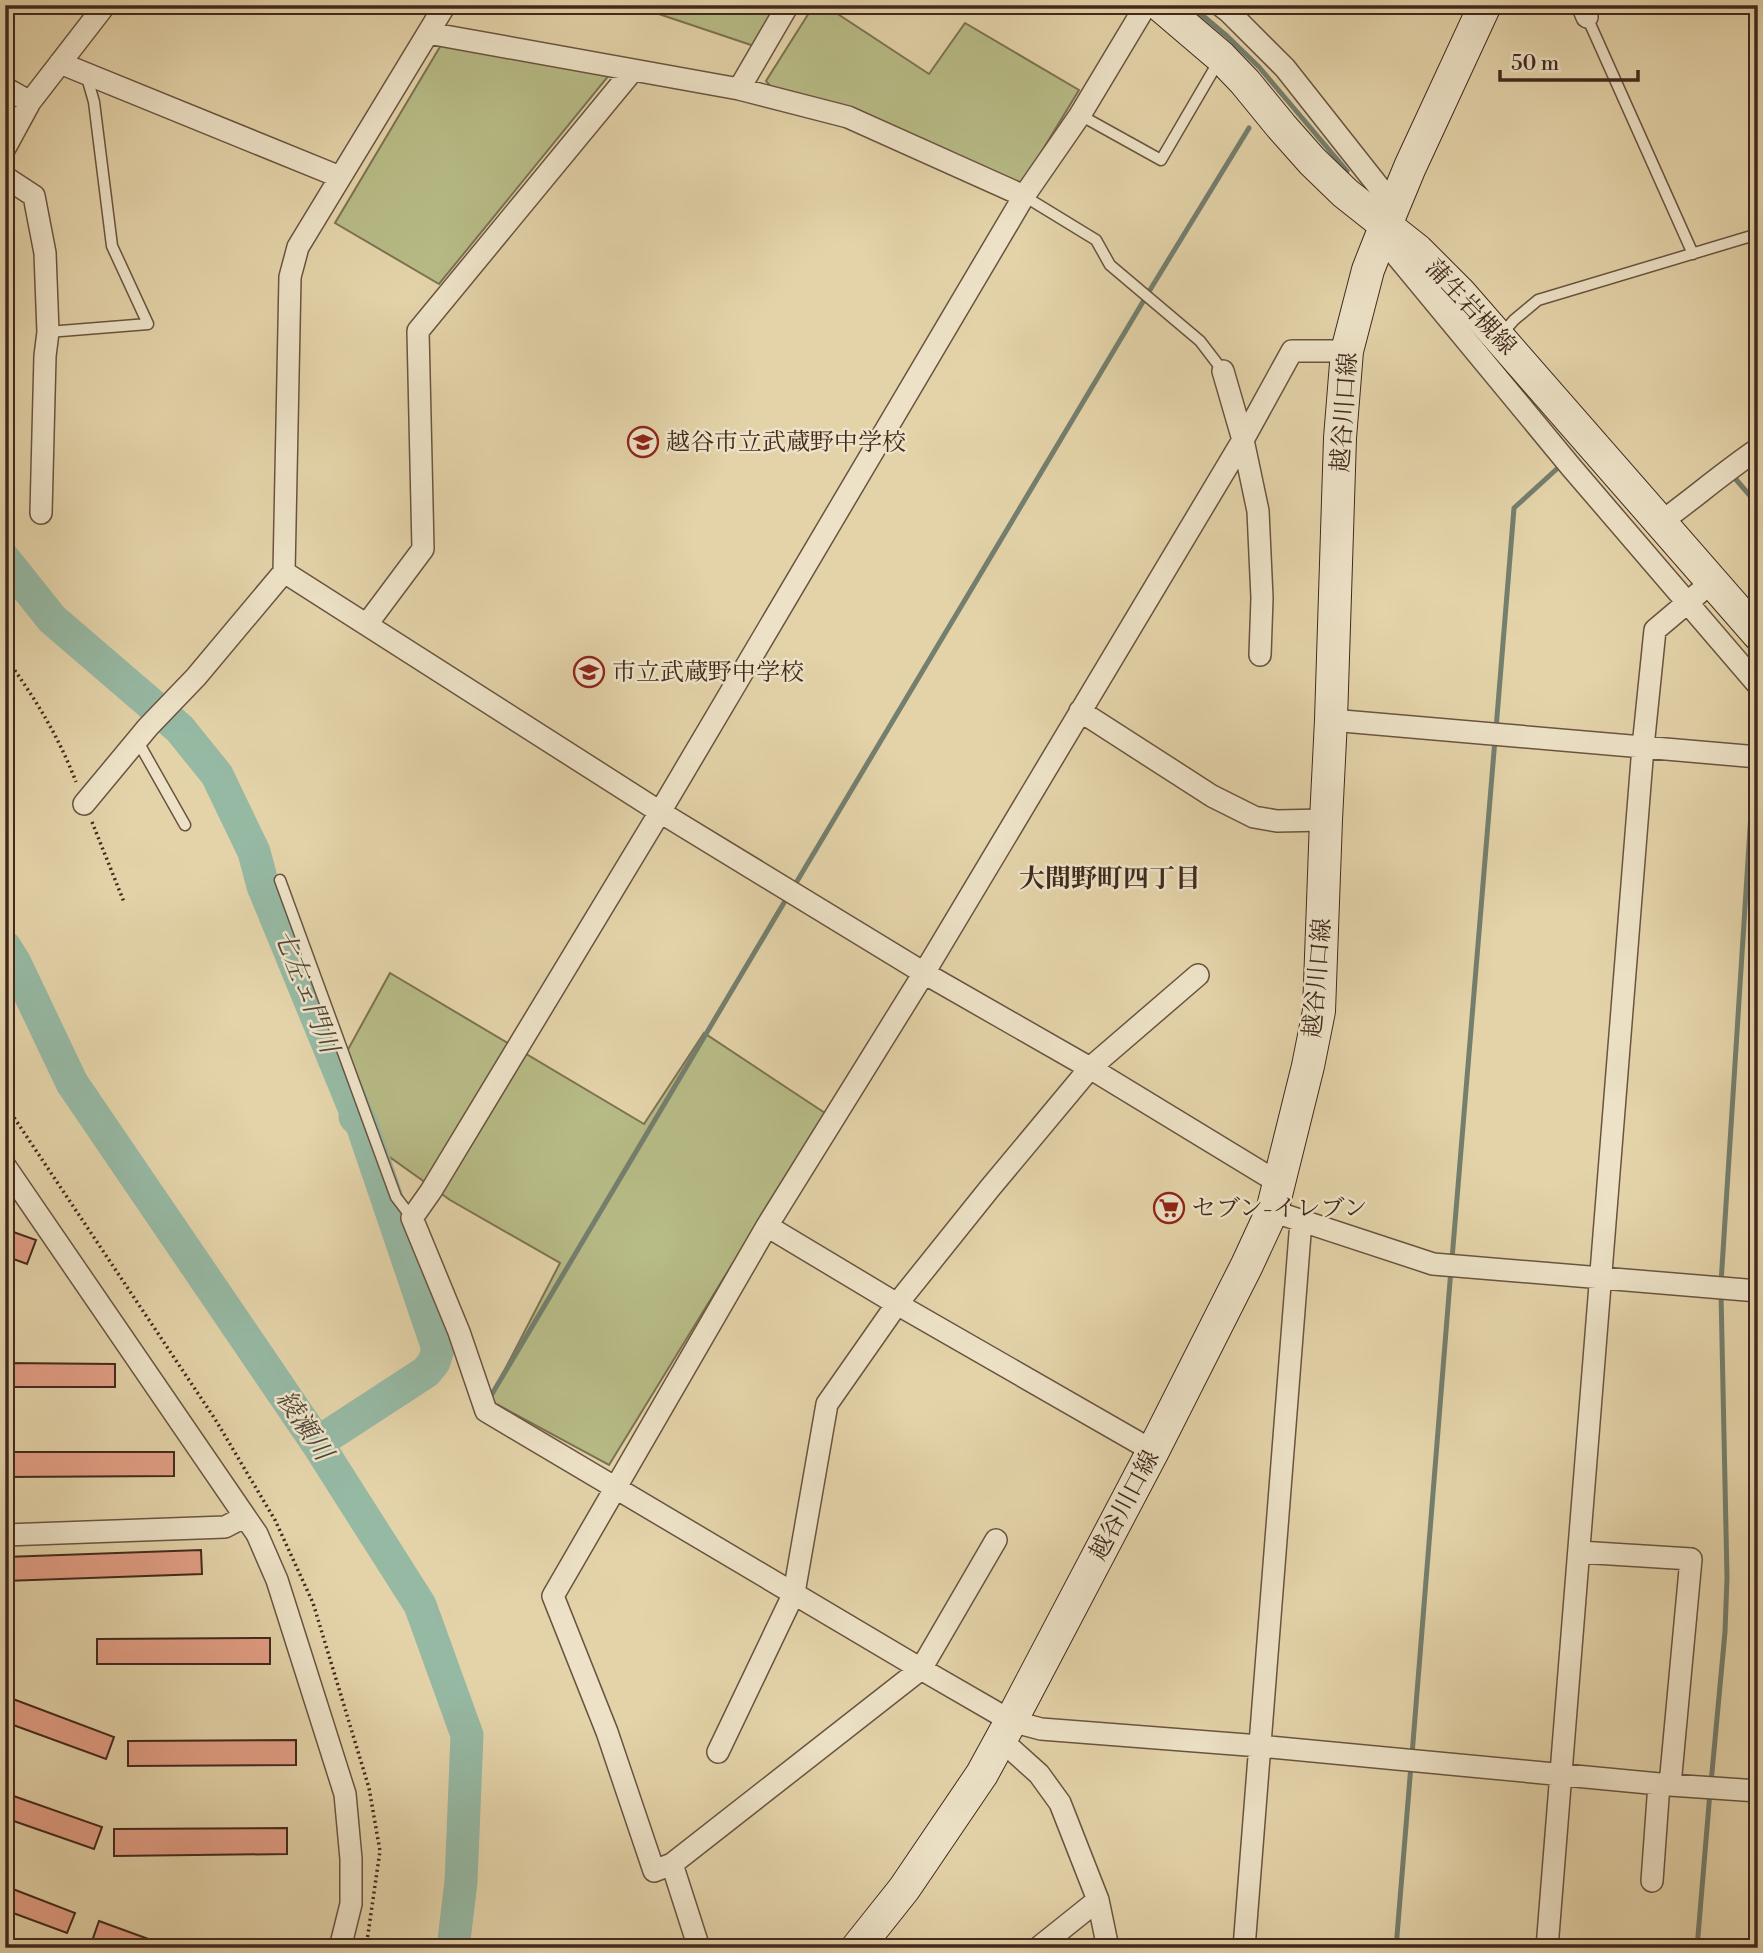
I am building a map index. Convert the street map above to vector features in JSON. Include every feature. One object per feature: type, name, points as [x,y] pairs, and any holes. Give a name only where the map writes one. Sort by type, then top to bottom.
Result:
[{"type":"main road","name":"蒲生岩槻線","points":[[1160,5],[1221,57],[1281,127],[1345,193],[1387,223],[1460,293],[1758,634]]},
{"type":"main road","name":"越谷川口線","points":[[857,1948],[904,1889],[982,1774],[1153,1451],[1247,1265],[1284,1205],[1320,1011],[1340,438],[1347,351],[1368,270],[1410,167],[1485,5]]},
{"type":"street","points":[[5,148],[30,102],[105,5]]},
{"type":"street","points":[[84,804],[284,572],[290,277],[298,247],[445,5]]},
{"type":"street","points":[[739,89],[788,5]]},
{"type":"street","points":[[1108,1948],[1098,1900],[1060,1802],[1006,1730],[921,1669],[486,1411],[459,1332],[412,1219],[660,812],[1024,196],[1080,115],[1146,5]]},
{"type":"street","points":[[1220,5],[1285,68],[1387,223],[1571,467],[1758,685]]},
{"type":"street","points":[[428,33],[739,89],[848,117],[1024,196]]},
{"type":"street","points":[[60,63],[340,177]]},
{"type":"street","points":[[367,624],[423,549],[418,331],[633,70]]},
{"type":"street","points":[[5,88],[30,102]]},
{"type":"street","points":[[5,177],[34,196],[45,253],[48,332],[41,513]]},
{"type":"street","points":[[996,1540],[921,1669],[672,1864],[654,1871],[607,1732],[553,1596],[767,1226],[924,974],[1243,440],[1292,351],[1347,351]]},
{"type":"street","points":[[1223,371],[1243,440],[1258,511],[1262,598],[1260,655]]},
{"type":"street","points":[[1661,522],[1758,449]]},
{"type":"street","points":[[284,572],[660,812],[924,974],[1090,1068],[1284,1205],[1433,1264],[1758,1291]]},
{"type":"street","points":[[1547,1948],[1643,747],[1655,630],[1713,581]]},
{"type":"street","points":[[1080,712],[1212,796],[1254,817],[1277,821],[1326,820]]},
{"type":"street","points":[[1331,720],[1758,757]]},
{"type":"street","points":[[718,1752],[794,1593],[827,1404],[897,1304],[1090,1068],[1198,975]]},
{"type":"street","points":[[5,1166],[257,1534],[277,1580],[345,1794],[351,1859],[351,1904],[340,1948]]},
{"type":"street","points":[[1244,1948],[1260,1746],[1284,1205]]},
{"type":"street","points":[[767,1226],[1153,1451]]},
{"type":"street","points":[[5,1535],[225,1527],[244,1517]]},
{"type":"street","points":[[1579,1552],[1691,1559],[1652,1881]]},
{"type":"street","points":[[1006,1730],[1041,1729],[1260,1746],[1665,1785],[1758,1791]]},
{"type":"street","points":[[672,1864],[699,1948]]},
{"type":"street","points":[[1038,1948],[1098,1900]]},
{"type":"lane","points":[[1584,11],[1693,254]]},
{"type":"lane","points":[[1080,115],[1161,160],[1221,57]]},
{"type":"lane","points":[[48,332],[148,324],[112,246],[94,102],[86,74]]},
{"type":"lane","points":[[1024,196],[1096,240],[1110,265],[1200,341],[1223,371]]},
{"type":"lane","points":[[1499,337],[1538,300],[1758,234]]},
{"type":"lane","points":[[137,740],[185,825]]},
{"type":"lane","points":[[279,880],[396,1197],[412,1219]]},
{"type":"path","points":[[5,657],[30,691],[68,760],[124,902]]},
{"type":"green space","points":[[632,5],[778,5],[754,46]]},
{"type":"green space","points":[[814,5],[824,5],[929,74],[965,23],[1079,90],[1020,187],[777,94],[766,81]]},
{"type":"green space","points":[[441,45],[610,74],[439,284],[335,223]]},
{"type":"green space","points":[[390,973],[644,1124],[704,1033],[825,1113],[609,1465],[489,1400],[560,1263],[450,1200],[384,1153],[345,1055]]},
{"type":"building","points":[[5,1229],[36,1240],[27,1264],[5,1256]]},
{"type":"building","points":[[5,1363],[115,1364],[115,1387],[5,1387]]},
{"type":"building","points":[[5,1452],[174,1452],[174,1476],[5,1477]]},
{"type":"building","points":[[201,1550],[202,1574],[5,1581],[5,1557]]},
{"type":"building","points":[[270,1638],[270,1664],[97,1664],[97,1639]]},
{"type":"building","points":[[5,1696],[114,1737],[106,1759],[5,1722]]},
{"type":"building","points":[[296,1740],[296,1765],[128,1766],[128,1741]]},
{"type":"building","points":[[5,1793],[102,1827],[94,1849],[5,1818]]},
{"type":"building","points":[[287,1828],[287,1854],[114,1856],[114,1829]]},
{"type":"building","points":[[5,1886],[75,1913],[67,1933],[5,1910]]},
{"type":"building","points":[[99,1921],[173,1948],[102,1948],[91,1944]]},
{"type":"waterway","points":[[1190,5],[1259,67],[1347,171]]},
{"type":"waterway","points":[[793,888],[1249,128]]},
{"type":"waterway","points":[[1496,729],[1514,508],[1560,466]]},
{"type":"waterway","points":[[1733,476],[1758,505]]},
{"type":"waterway","name":"七左ェ門川","points":[[5,560],[52,619],[180,729],[217,775],[254,852],[263,886],[357,1115],[355,1117],[361,1122],[438,1349],[434,1362],[426,1372],[317,1443]]},
{"type":"waterway","points":[[1746,642],[1758,656]]},
{"type":"waterway","points":[[1452,1259],[1495,739]]},
{"type":"waterway","points":[[1721,1283],[1754,766]]},
{"type":"waterway","points":[[489,1399],[788,896]]},
{"type":"waterway","name":"綾瀬川","points":[[5,947],[72,1083],[317,1443],[420,1605],[467,1735],[461,1882],[453,1948]]},
{"type":"waterway","points":[[1412,1755],[1451,1269]]},
{"type":"waterway","points":[[1711,1783],[1725,1632],[1727,1578],[1721,1293]]},
{"type":"waterway","points":[[1396,1948],[1411,1765]]},
{"type":"waterway","points":[[1697,1948],[1710,1792]]},
{"type":"place","name":"越谷市立武蔵野中学校","points":[[643,442]]},
{"type":"place","name":"市立武蔵野中学校","points":[[589,672]]},
{"type":"place","name":"セブン-イレブン","points":[[1169,1208]]},
{"type":"district","name":"大間野町四丁目","points":[[1110,878]]}]
